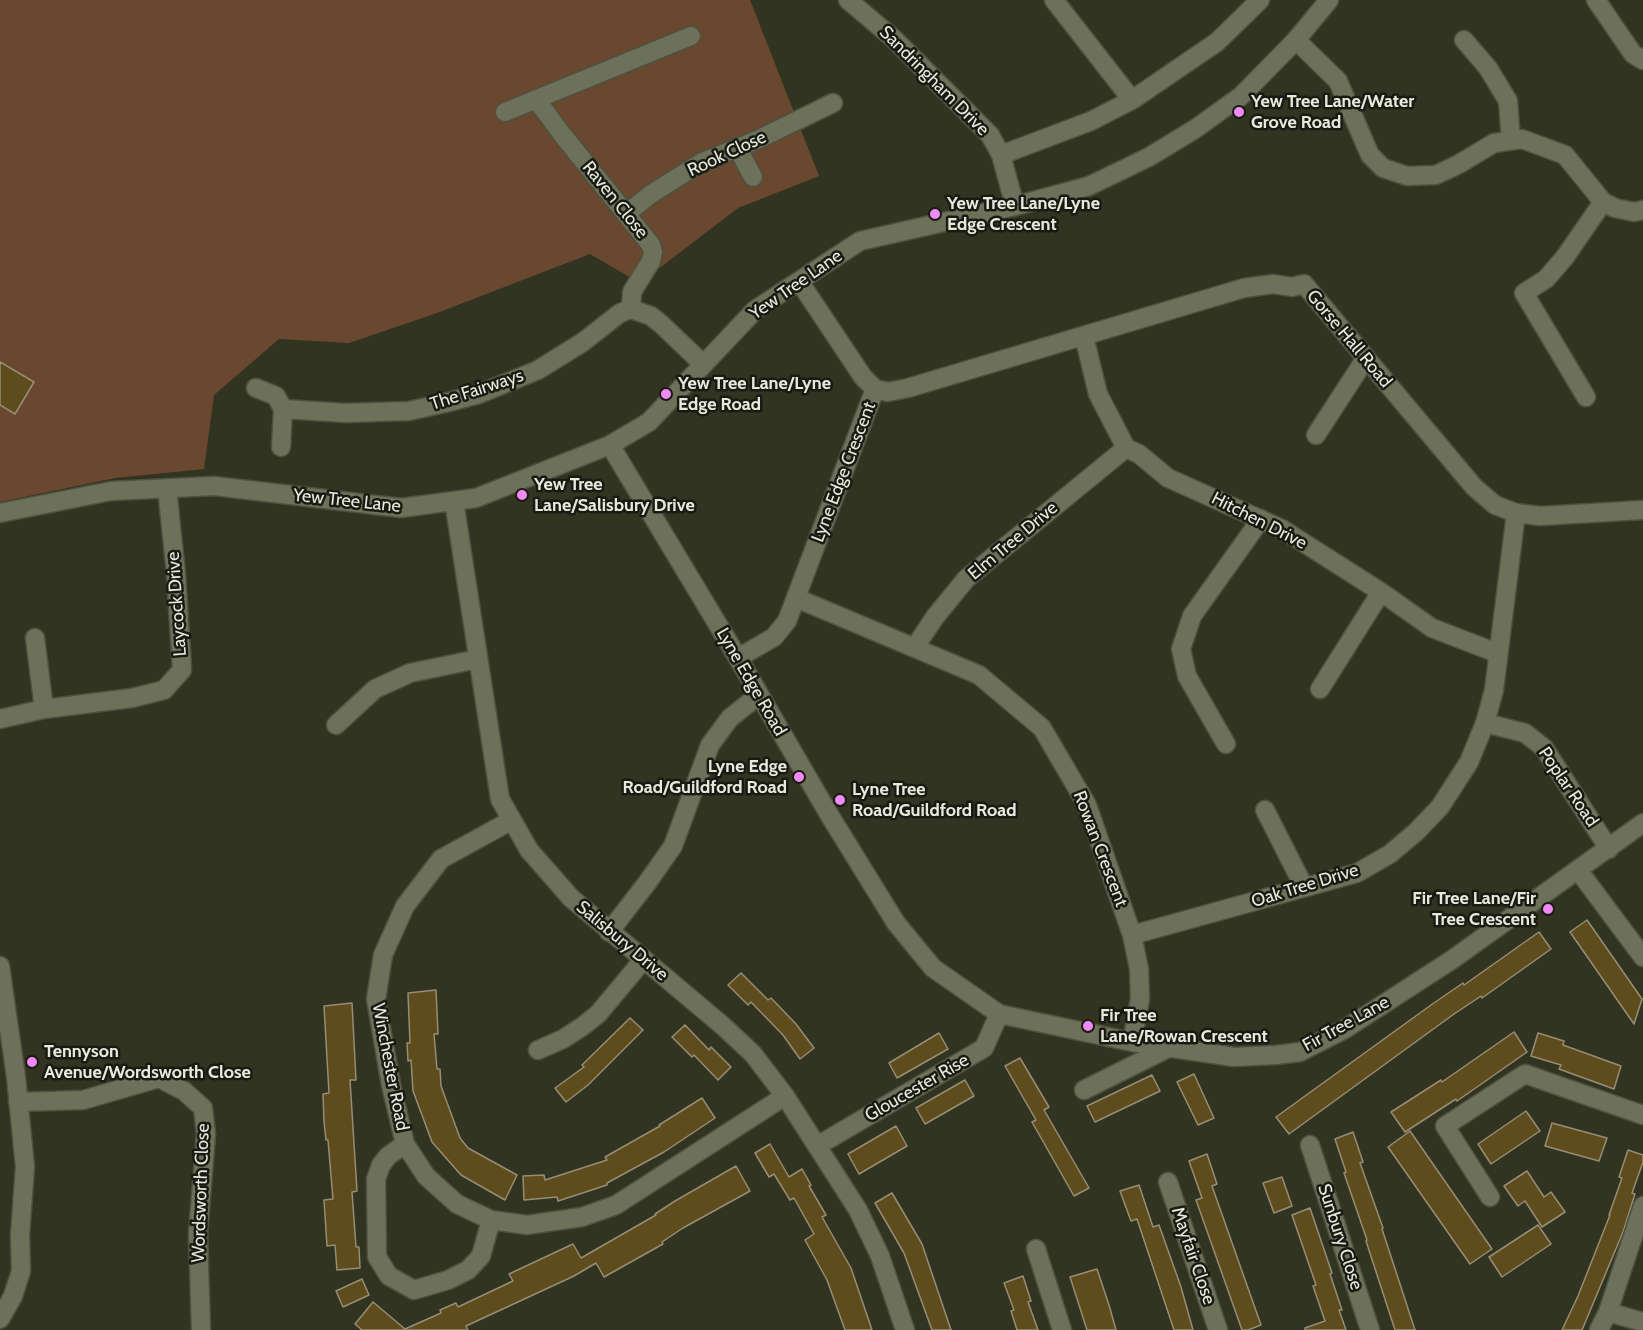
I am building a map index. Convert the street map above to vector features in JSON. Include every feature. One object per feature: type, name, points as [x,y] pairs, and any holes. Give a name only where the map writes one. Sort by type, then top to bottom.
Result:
[{"type":"street","name":"Sandringham Drive","points":[[848,0],[894,39],[990,135],[1001,155],[1015,206]]},
{"type":"street","points":[[1054,0],[1132,100]]},
{"type":"street","points":[[1001,155],[1091,121],[1132,100],[1217,42],[1239,7],[1260,0]]},
{"type":"street","points":[[1596,0],[1633,54],[1643,60]]},
{"type":"street","name":"Yew Tree Lane","points":[[0,513],[111,491],[214,486],[401,508],[476,498],[610,445],[649,422],[754,310],[860,241],[1015,206],[1089,186],[1149,157],[1195,129],[1241,96],[1296,40],[1320,3]]},
{"type":"street","points":[[505,112],[691,36]]},
{"type":"street","points":[[1296,40],[1338,81],[1370,155],[1383,168],[1407,177],[1436,175],[1494,143],[1522,139],[1565,155],[1603,202],[1615,208],[1634,212],[1643,210]]},
{"type":"street","points":[[1464,40],[1488,68],[1508,101],[1511,140]]},
{"type":"street","name":"Raven Close","points":[[536,99],[561,134],[651,245],[653,252],[651,261],[632,292],[631,309]]},
{"type":"street","name":"Rook Close","points":[[626,214],[651,194],[702,162],[757,140],[833,103]]},
{"type":"street","points":[[737,147],[753,177]]},
{"type":"street","points":[[1586,397],[1521,287],[1546,279],[1603,202]]},
{"type":"street","name":"Lyne Edge Crescent","points":[[738,658],[767,643],[781,631],[788,621],[875,389],[863,377],[799,281]]},
{"type":"street","name":"Gorse Hall Road","points":[[875,389],[888,392],[908,388],[1244,288],[1273,284],[1292,287],[1304,284],[1474,487],[1495,505],[1516,513],[1540,516],[1643,510]]},
{"type":"street","points":[[631,309],[651,316],[703,364]]},
{"type":"street","name":"The Fairways","points":[[283,409],[346,413],[409,411],[445,404],[479,394],[538,370],[583,342],[620,314],[631,309]]},
{"type":"street","points":[[1084,336],[1098,394],[1125,448]]},
{"type":"street","points":[[1316,435],[1366,358]]},
{"type":"street","points":[[256,388],[276,396],[283,409],[281,447]]},
{"type":"street","name":"Lyne Edge Road","points":[[610,445],[896,923],[933,968],[999,1014]]},
{"type":"street","name":"Hitchen Drive","points":[[1125,448],[1139,454],[1168,478],[1282,529],[1381,592],[1432,628],[1497,654]]},
{"type":"street","name":"Elm Tree Drive","points":[[915,648],[935,617],[966,579],[1125,448]]},
{"type":"street","name":"Laycock Drive","points":[[0,719],[44,709],[132,698],[164,690],[182,670],[176,574],[167,488]]},
{"type":"street","name":"Salisbury Drive","points":[[454,501],[500,799],[529,850],[572,898],[753,1054],[785,1096],[867,1228],[880,1256],[905,1330]]},
{"type":"street","name":"Oak Tree Drive","points":[[1132,935],[1357,873],[1390,854],[1440,807],[1469,762],[1485,723],[1494,690],[1516,513]]},
{"type":"street","points":[[1226,744],[1187,676],[1181,649],[1192,616],[1261,519]]},
{"type":"street","points":[[1320,689],[1381,592]]},
{"type":"street","name":"Rowan Crescent","points":[[796,598],[979,675],[1042,728],[1087,805],[1132,935],[1139,969],[1140,999],[1132,1042]]},
{"type":"street","points":[[35,638],[44,709]]},
{"type":"street","points":[[336,725],[355,705],[375,689],[410,673],[478,659]]},
{"type":"street","points":[[609,932],[673,846],[710,745],[730,718],[759,695]]},
{"type":"street","name":"Poplar Road","points":[[1485,723],[1525,733],[1544,748],[1609,849]]},
{"type":"street","points":[[1265,810],[1304,887]]},
{"type":"street","name":"Winchester Road","points":[[512,820],[441,859],[405,906],[383,955],[376,999],[391,1085],[405,1144],[426,1176],[457,1204],[491,1220],[527,1225],[582,1217],[616,1205],[785,1096]]},
{"type":"street","name":"Fir Tree Lane","points":[[999,1014],[1132,1042],[1234,1057],[1300,1052],[1345,1029],[1454,959],[1643,823]]},
{"type":"street","points":[[1578,870],[1643,957]]},
{"type":"street","points":[[537,1050],[562,1039],[598,1014],[644,959]]},
{"type":"street","points":[[0,966],[25,1167],[20,1235],[21,1271],[13,1296],[0,1319],[14,1330]]},
{"type":"street","name":"Gloucester Rise","points":[[817,1146],[984,1048],[999,1014]]},
{"type":"street","points":[[1083,1090],[1168,1048]]},
{"type":"street","points":[[1490,1197],[1445,1126],[1525,1074],[1643,1115]]},
{"type":"street","name":"Wordsworth Close","points":[[18,1102],[83,1100],[159,1078],[184,1091],[203,1108],[206,1134],[198,1234],[201,1330]]},
{"type":"street","points":[[405,1144],[388,1156],[381,1165],[376,1179],[377,1257],[389,1276],[414,1290],[448,1280],[468,1270],[480,1256],[491,1220]]},
{"type":"street","name":"Sunbury Close","points":[[1310,1145],[1370,1330]]},
{"type":"street","name":"Mayfair Close","points":[[1168,1182],[1218,1330]]},
{"type":"street","points":[[1599,1330],[1608,1312],[1643,1206]]},
{"type":"street","points":[[1036,1249],[1062,1330]]},
{"type":"street","points":[[1608,1312],[1643,1322]]},
{"type":"shaded area","points":[[0,0],[750,0],[819,176],[738,208],[640,283],[590,254],[437,313],[349,343],[279,339],[214,395],[204,469],[115,478],[0,502]]},
{"type":"building","points":[[0,362],[34,382],[15,414],[0,405]]},
{"type":"building","points":[[1587,920],[1642,999],[1634,1024],[1570,932]]},
{"type":"building","points":[[1539,932],[1551,949],[1482,998],[1481,996],[1454,1014],[1289,1134],[1276,1117],[1431,1005],[1463,983],[1464,985]]},
{"type":"building","points":[[741,973],[768,1000],[771,998],[796,1024],[814,1048],[800,1059],[783,1035],[751,1002],[748,1005],[728,985]]},
{"type":"building","points":[[436,990],[438,1034],[434,1034],[441,1086],[460,1138],[468,1148],[517,1175],[505,1200],[461,1175],[432,1142],[413,1091],[411,1060],[408,1061],[407,1043],[410,1043],[408,993]]},
{"type":"building","points":[[352,1003],[356,1080],[350,1080],[357,1191],[352,1192],[360,1268],[337,1270],[335,1245],[327,1246],[324,1200],[333,1199],[328,1140],[326,1140],[324,1122],[323,1094],[329,1093],[324,1006]]},
{"type":"building","points":[[630,1018],[643,1030],[588,1085],[566,1102],[555,1088],[584,1067],[582,1065]]},
{"type":"building","points":[[685,1025],[709,1050],[711,1047],[731,1067],[718,1080],[694,1055],[692,1057],[672,1037]]},
{"type":"building","points":[[1514,1032],[1527,1052],[1457,1101],[1456,1099],[1405,1132],[1391,1112],[1441,1080],[1442,1082]]},
{"type":"building","points":[[939,1033],[948,1049],[897,1078],[889,1063]]},
{"type":"building","points":[[1538,1033],[1564,1041],[1563,1045],[1621,1066],[1614,1089],[1559,1069],[1561,1065],[1531,1056]]},
{"type":"building","points":[[1020,1058],[1049,1107],[1044,1110],[1089,1188],[1074,1196],[1032,1122],[1036,1120],[1005,1066]]},
{"type":"building","points":[[1194,1074],[1214,1118],[1198,1125],[1177,1082]]},
{"type":"building","points":[[1152,1075],[1160,1091],[1095,1122],[1087,1106]]},
{"type":"building","points":[[965,1080],[974,1096],[925,1124],[916,1108]]},
{"type":"building","points":[[702,1098],[715,1118],[664,1152],[607,1185],[558,1201],[557,1197],[524,1200],[523,1176],[544,1175],[545,1180],[607,1160],[605,1157],[660,1126]]},
{"type":"building","points":[[1526,1111],[1540,1131],[1491,1164],[1478,1144]]},
{"type":"building","points":[[1552,1123],[1607,1138],[1599,1161],[1545,1146]]},
{"type":"building","points":[[896,1126],[907,1146],[859,1174],[848,1154]]},
{"type":"building","points":[[1410,1131],[1492,1249],[1470,1264],[1388,1147]]},
{"type":"building","points":[[1353,1132],[1363,1162],[1360,1163],[1415,1330],[1395,1330],[1344,1173],[1346,1172],[1335,1139]]},
{"type":"building","points":[[770,1144],[789,1177],[802,1169],[811,1185],[809,1186],[826,1215],[822,1217],[851,1268],[872,1330],[845,1330],[827,1280],[805,1240],[814,1234],[794,1198],[790,1200],[774,1174],[769,1177],[755,1153]]},
{"type":"building","points":[[1628,1150],[1643,1155],[1643,1162],[1632,1193],[1635,1194],[1623,1232],[1582,1330],[1562,1330],[1610,1215]]},
{"type":"building","points":[[1207,1154],[1217,1184],[1212,1186],[1261,1325],[1248,1330],[1242,1330],[1196,1200],[1202,1198],[1189,1161]]},
{"type":"building","points":[[736,1166],[750,1191],[683,1228],[662,1242],[663,1244],[604,1277],[596,1263],[574,1276],[466,1326],[468,1330],[362,1330],[355,1324],[373,1302],[405,1329],[441,1313],[440,1310],[456,1303],[458,1307],[513,1281],[509,1274],[573,1244],[581,1258]]},
{"type":"building","points":[[1527,1171],[1544,1197],[1551,1192],[1565,1212],[1542,1227],[1525,1201],[1518,1206],[1504,1186]]},
{"type":"building","points":[[1282,1177],[1292,1206],[1274,1213],[1263,1183]]},
{"type":"building","points":[[1139,1185],[1153,1227],[1159,1225],[1181,1287],[1193,1330],[1174,1330],[1137,1219],[1131,1221],[1120,1191]]},
{"type":"building","points":[[892,1193],[922,1244],[951,1330],[932,1330],[904,1253],[875,1203]]},
{"type":"building","points":[[1310,1208],[1332,1273],[1330,1274],[1346,1330],[1305,1330],[1305,1328],[1325,1321],[1313,1286],[1316,1285],[1292,1215]]},
{"type":"building","points":[[1538,1225],[1551,1244],[1502,1277],[1489,1257]]},
{"type":"building","points":[[1097,1269],[1116,1330],[1087,1330],[1070,1277]]},
{"type":"building","points":[[1023,1276],[1031,1301],[1028,1302],[1038,1330],[1017,1330],[1011,1311],[1014,1310],[1004,1283]]},
{"type":"building","points":[[362,1279],[369,1295],[343,1307],[336,1291]]},
{"type":"place","name":"Yew Tree Lane/Water Grove Road","points":[[1239,112]]},
{"type":"place","name":"Yew Tree Lane/Lyne Edge Crescent","points":[[935,214]]},
{"type":"place","name":"Yew Tree Lane/Lyne Edge Road","points":[[666,394]]},
{"type":"place","name":"Yew Tree Lane/Salisbury Drive","points":[[522,495]]},
{"type":"place","name":"Lyne Edge Road/Guildford Road","points":[[799,777]]},
{"type":"place","name":"Lyne Tree Road/Guildford Road","points":[[840,800]]},
{"type":"place","name":"Fir Tree Lane/Fir Tree Crescent","points":[[1548,909]]},
{"type":"place","name":"Fir Tree Lane/Rowan Crescent","points":[[1088,1026]]},
{"type":"place","name":"Tennyson Avenue/Wordsworth Close","points":[[32,1062]]}]
